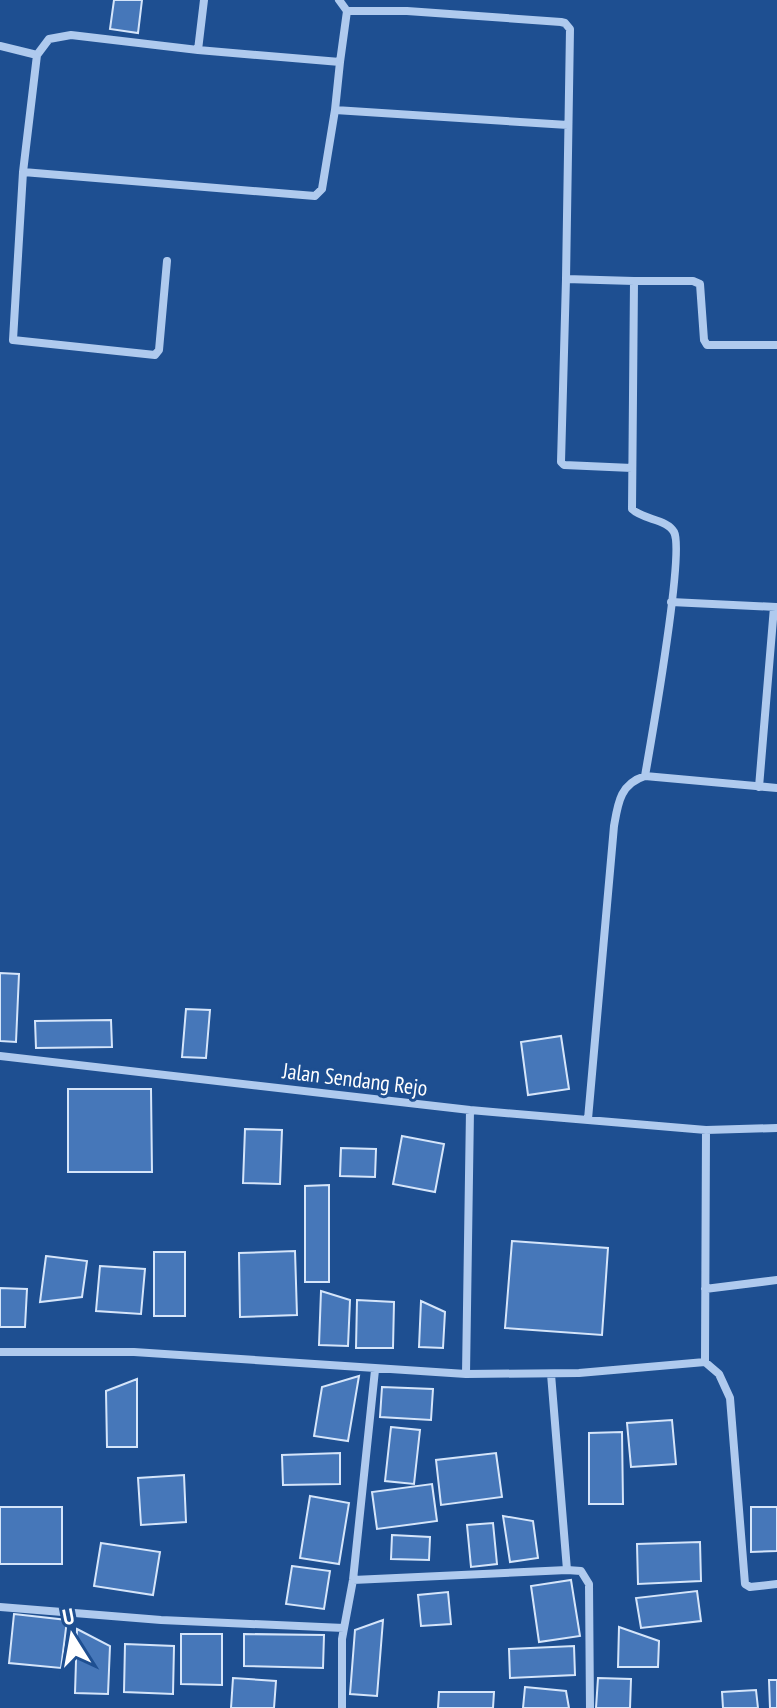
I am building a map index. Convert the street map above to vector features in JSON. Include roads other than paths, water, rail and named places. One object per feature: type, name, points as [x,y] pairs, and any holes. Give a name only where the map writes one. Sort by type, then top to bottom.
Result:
[{"type":"street","points":[[198,50],[204,0]]},
{"type":"street","points":[[23,172],[315,196],[322,189],[335,110],[347,11],[339,0]]},
{"type":"street","points":[[407,11],[408,0]]},
{"type":"street","points":[[347,11],[407,11],[565,23],[570,29],[561,462],[564,465],[632,468]]},
{"type":"street","points":[[167,261],[159,350],[155,355],[16,342],[13,336],[23,172],[37,55],[44,42],[64,35],[340,62]]},
{"type":"street","points":[[0,46],[37,55]]},
{"type":"street","points":[[335,110],[568,125]]},
{"type":"street","points":[[566,279],[693,281],[700,284],[704,340],[707,345],[777,345]]},
{"type":"street","points":[[634,281],[632,509],[637,515],[670,527],[676,534],[671,602],[645,776]]},
{"type":"street","points":[[671,602],[776,608],[759,787]]},
{"type":"street","points":[[588,1119],[619,797],[630,783],[645,776],[777,788]]},
{"type":"street","name":"Jalan Sendang Rejo","points":[[0,1056],[470,1110],[706,1130],[777,1128]]},
{"type":"street","points":[[466,1374],[470,1110]]},
{"type":"street","points":[[705,1362],[706,1130]]},
{"type":"street","points":[[705,1289],[777,1280]]},
{"type":"street","points":[[0,1352],[134,1352],[466,1374],[551,1374],[705,1362],[719,1374],[730,1398],[745,1584],[750,1587],[777,1584]]},
{"type":"street","points":[[342,1708],[344,1628],[353,1580],[375,1370]]},
{"type":"street","points":[[551,1374],[567,1570]]},
{"type":"street","points":[[353,1580],[581,1571],[589,1584],[590,1708]]},
{"type":"street","points":[[0,1607],[161,1620],[344,1628]]}]
